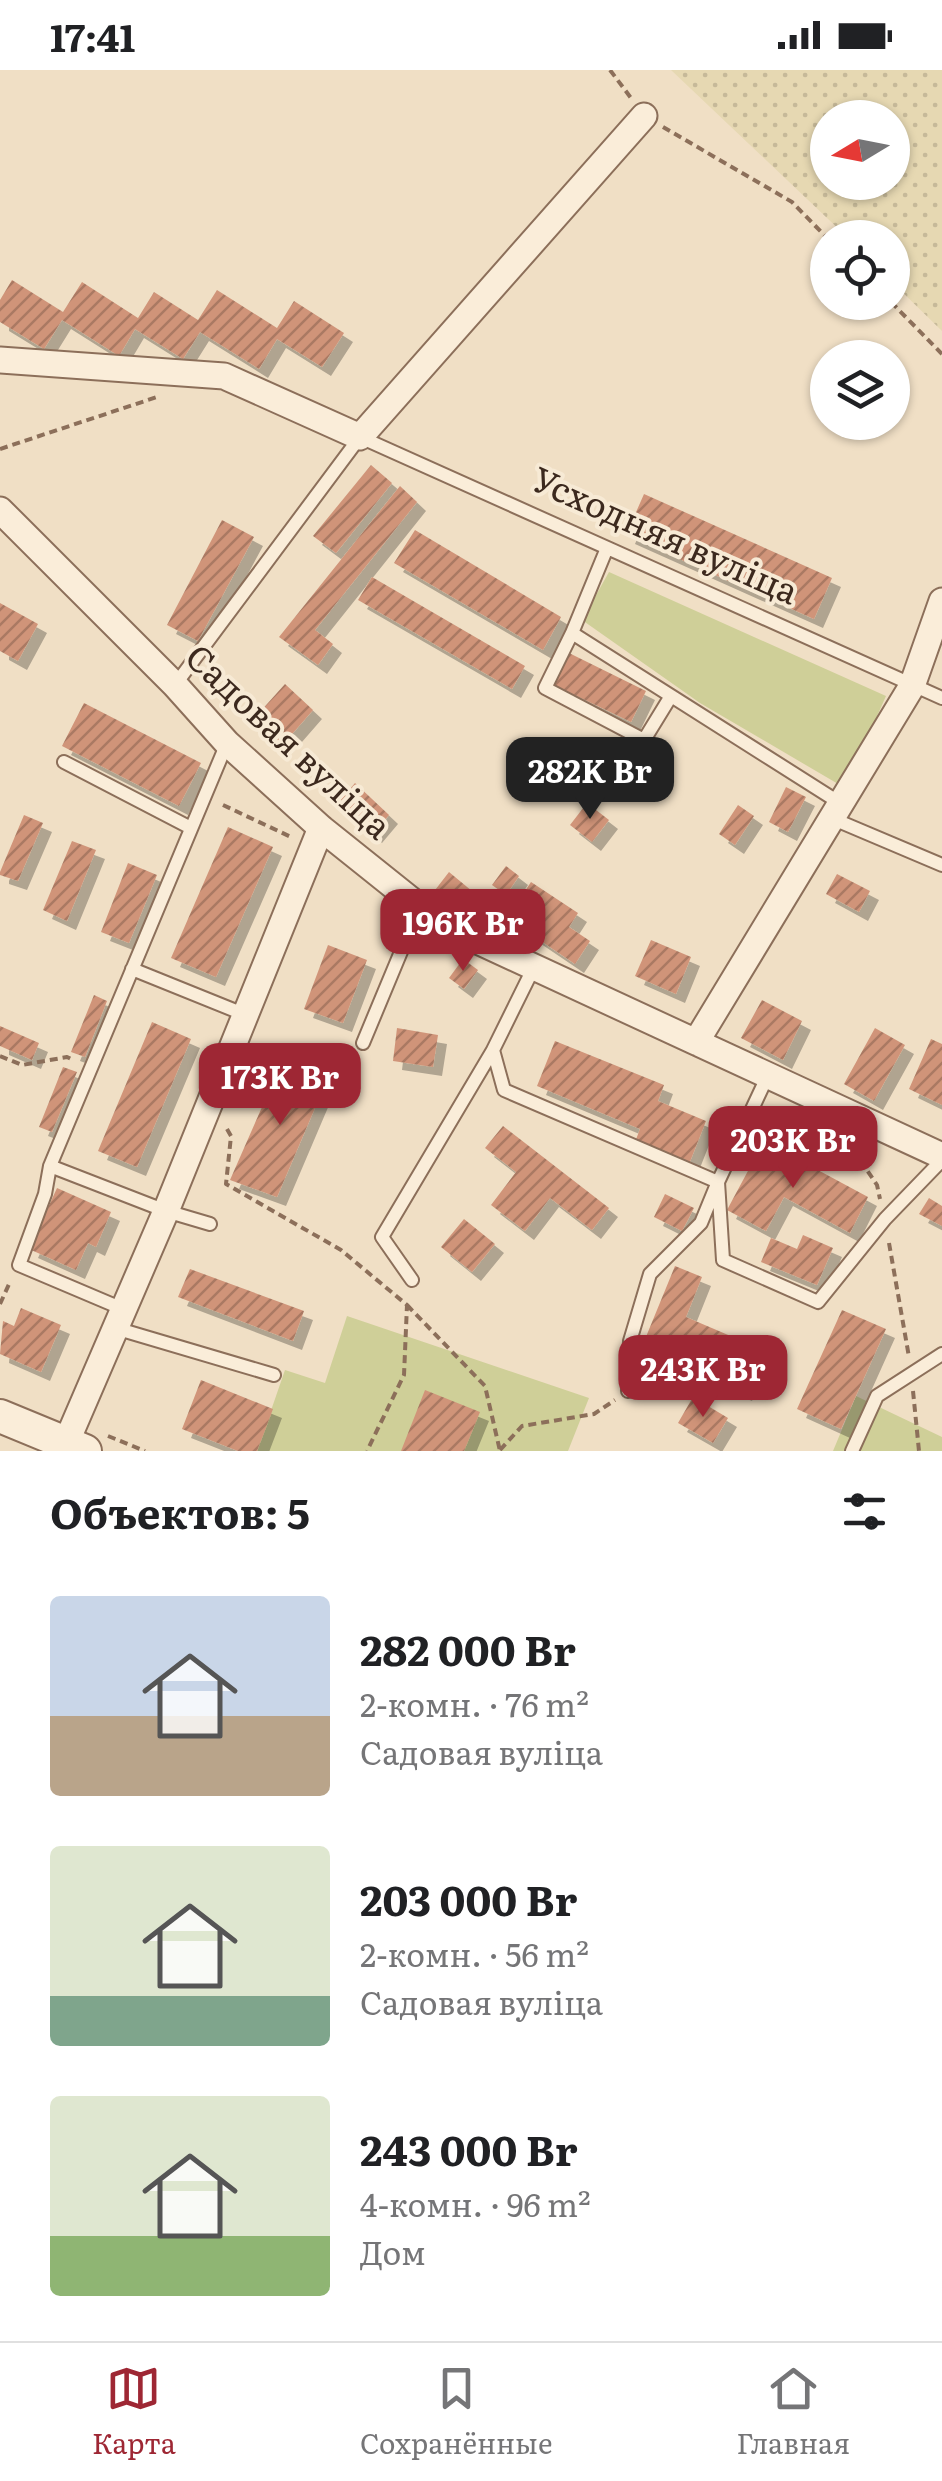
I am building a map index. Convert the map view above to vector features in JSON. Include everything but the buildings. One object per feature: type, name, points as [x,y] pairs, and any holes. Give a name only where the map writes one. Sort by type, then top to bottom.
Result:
[{"type":"street","points":[[360,437],[644,116]]},
{"type":"street","name":"Усходняя вуліца","points":[[0,360],[224,376],[360,437]]},
{"type":"street","name":"Садовая вуліца","points":[[0,510],[175,686],[317,838],[442,924],[942,1158]]},
{"type":"street","points":[[696,1042],[912,686],[942,601]]},
{"type":"street","points":[[0,1416],[71,1448],[119,1318],[317,838]]},
{"type":"lane","name":"Усходняя вуліца","points":[[360,437],[942,698]]},
{"type":"lane","points":[[175,686],[360,437]]},
{"type":"lane","points":[[607,548],[545,688],[644,740],[671,696]]},
{"type":"lane","points":[[572,633],[671,696],[835,811],[942,865]]},
{"type":"lane","points":[[227,743],[50,1166],[45,1194],[19,1264],[119,1318],[274,1375]]},
{"type":"lane","points":[[64,762],[191,828]]},
{"type":"lane","points":[[363,1042],[420,906]]},
{"type":"lane","points":[[412,1280],[382,1237],[493,1050],[534,967]]},
{"type":"lane","points":[[132,969],[247,1015]]},
{"type":"lane","points":[[493,1050],[504,1090],[718,1182]]},
{"type":"lane","points":[[628,1392],[630,1341],[650,1274],[700,1224],[768,1075]]},
{"type":"lane","points":[[718,1182],[723,1260],[818,1302],[885,1219],[942,1158]]},
{"type":"lane","points":[[50,1166],[210,1224]]},
{"type":"lane","points":[[852,1451],[877,1396],[942,1354]]},
{"type":"path","points":[[610,70],[644,116],[792,202],[810,220]]},
{"type":"path","points":[[909,320],[942,354]]},
{"type":"path","points":[[0,449],[170,394]]},
{"type":"path","points":[[204,796],[317,838]]},
{"type":"path","points":[[0,1056],[22,1065],[67,1057],[91,1068]]},
{"type":"path","points":[[212,1100],[230,1136],[226,1184],[342,1250],[407,1305],[485,1386],[500,1451]]},
{"type":"path","points":[[836,1129],[850,1143],[876,1185],[885,1219],[920,1451]]},
{"type":"path","points":[[0,1304],[19,1264]]},
{"type":"path","points":[[367,1451],[404,1375],[407,1305]]},
{"type":"path","points":[[500,1451],[522,1426],[594,1414],[628,1392]]},
{"type":"shaded area","points":[[671,70],[942,70],[942,331],[910,300],[910,220],[829,220]]},
{"type":"green space","points":[[609,572],[886,696],[845,788],[700,703],[582,620]]},
{"type":"green space","points":[[347,1316],[589,1398],[568,1451],[257,1451],[285,1370],[325,1383]]},
{"type":"green space","points":[[856,1396],[942,1437],[942,1451],[833,1451]]}]
